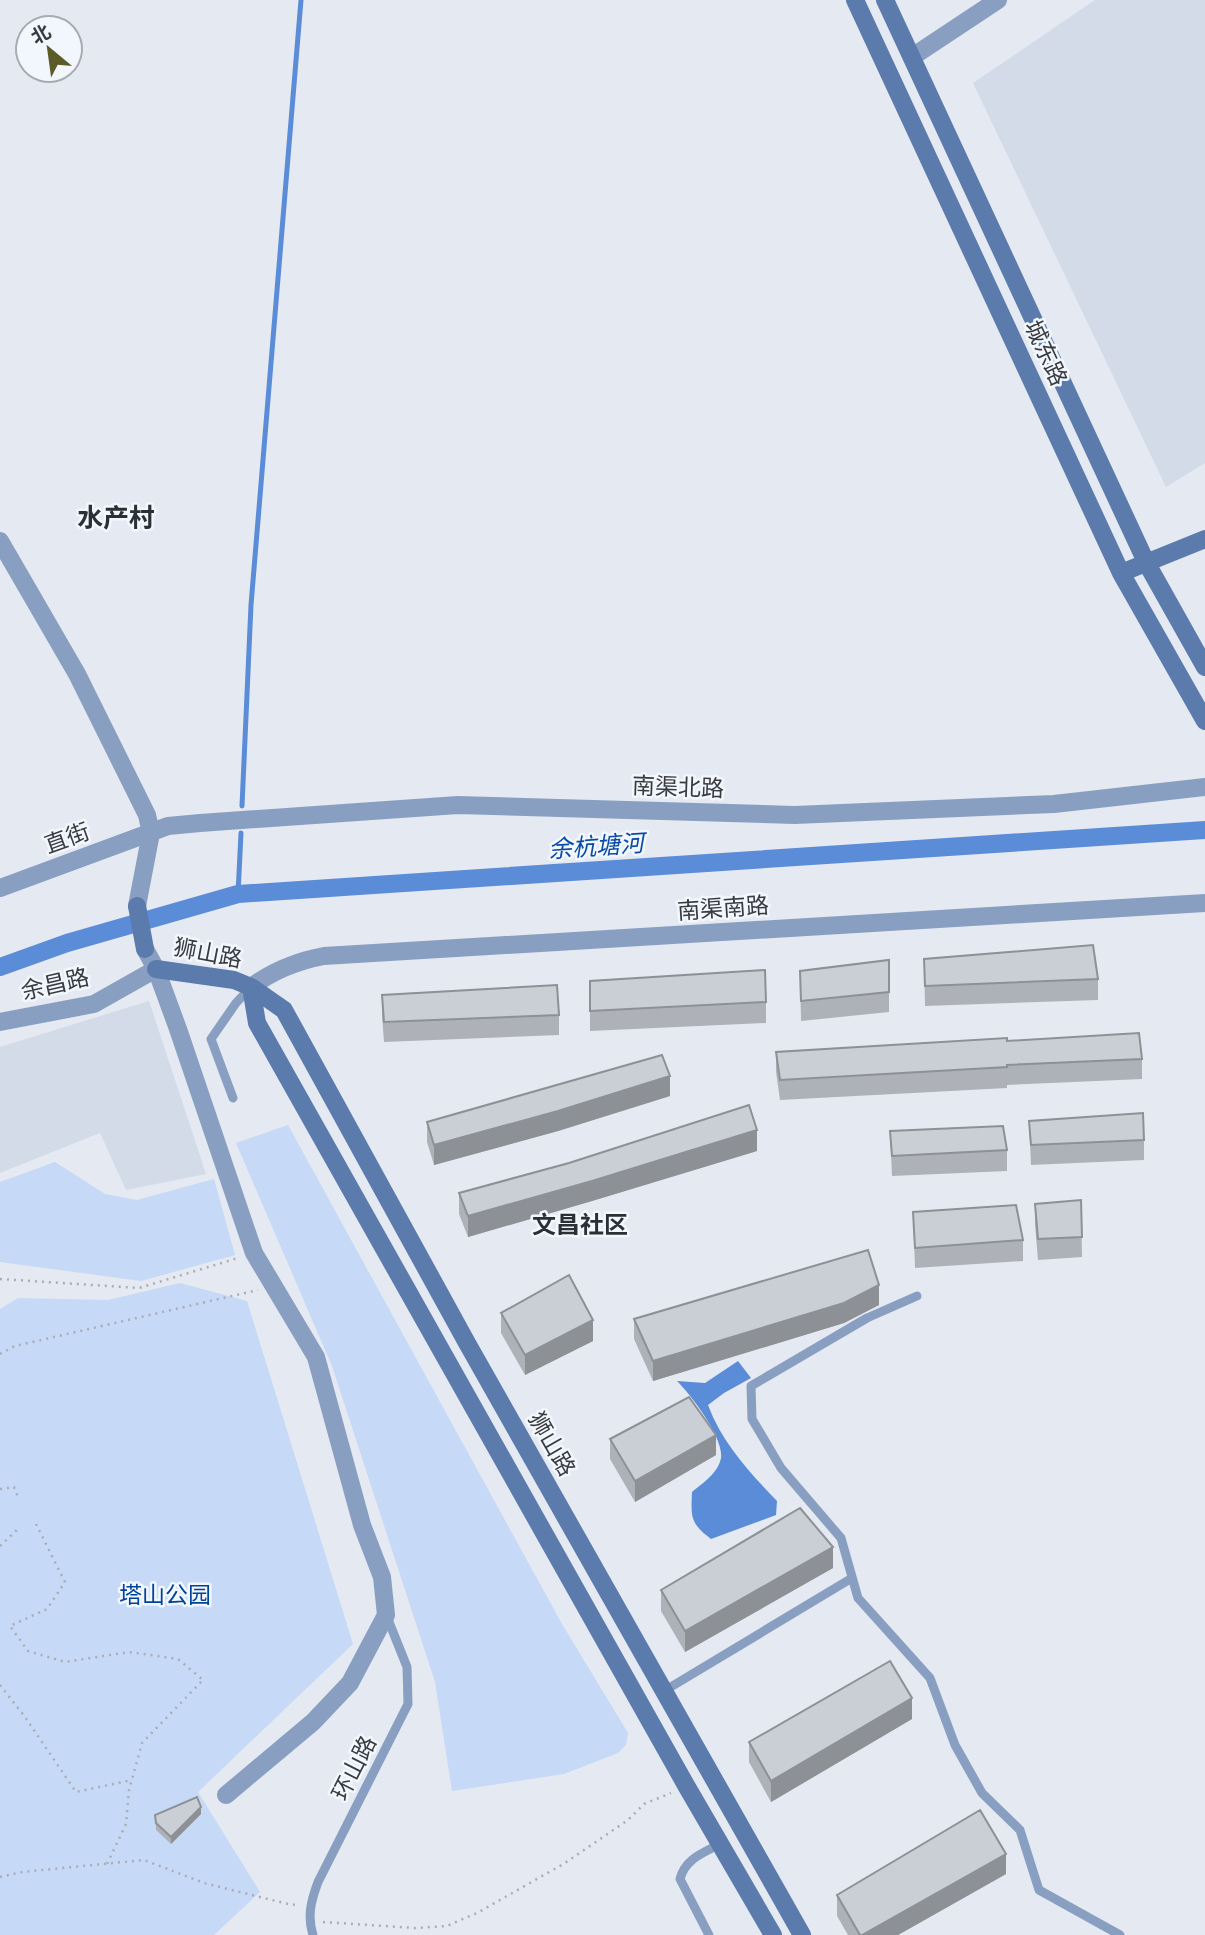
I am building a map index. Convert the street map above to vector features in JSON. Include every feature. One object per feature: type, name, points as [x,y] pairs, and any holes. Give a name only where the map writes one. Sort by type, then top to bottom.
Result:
[{"type":"main road","name":"城东路","points":[[855,0],[1121,573],[1205,721]]},
{"type":"main road","name":"城东路","points":[[886,0],[1146,562],[1205,667]]},
{"type":"main road","points":[[1121,573],[1205,539]]},
{"type":"main road","points":[[136,906],[145,949]]},
{"type":"main road","name":"狮山路","points":[[156,969],[234,980],[251,987],[284,1010],[460,1331],[802,1935]]},
{"type":"main road","name":"狮山路","points":[[251,987],[257,1024],[773,1935]]},
{"type":"street","points":[[912,57],[998,0]]},
{"type":"street","points":[[0,541],[77,674],[148,815],[151,833],[136,906]]},
{"type":"street","name":"南渠北路","points":[[151,833],[168,827],[200,822],[458,805],[795,815],[1054,804],[1205,787]]},
{"type":"street","name":"直街","points":[[0,888],[151,833]]},
{"type":"street","name":"南渠南路","points":[[251,987],[267,975],[301,961],[324,956],[1205,903]]},
{"type":"street","points":[[145,949],[156,969],[254,1253],[316,1357],[362,1525],[382,1577],[386,1615],[350,1684],[313,1722],[226,1795]]},
{"type":"street","name":"余昌路","points":[[0,1022],[94,1004],[156,969]]},
{"type":"lane","points":[[233,1098],[211,1039],[236,1003],[251,987]]},
{"type":"lane","points":[[917,1296],[867,1318],[751,1386],[752,1419],[781,1468],[841,1538],[858,1598],[930,1678],[955,1745],[982,1793],[1020,1830],[1039,1890],[1119,1935]]},
{"type":"lane","points":[[664,1691],[852,1578]]},
{"type":"lane","name":"环山路","points":[[313,1935],[309,1921],[311,1901],[318,1882],[408,1704],[407,1667],[386,1615]]},
{"type":"lane","points":[[709,1935],[680,1879],[683,1869],[694,1858],[720,1844]]},
{"type":"path","points":[[0,1279],[139,1289],[254,1253]]},
{"type":"path","points":[[0,1354],[15,1346],[273,1286]]},
{"type":"path","points":[[0,1489],[14,1486],[18,1497]]},
{"type":"path","points":[[36,1524],[65,1582],[47,1609],[10,1626],[28,1651],[65,1662],[129,1652],[178,1659],[203,1680],[142,1743],[132,1780],[126,1824],[107,1864]]},
{"type":"path","points":[[0,1546],[20,1527]]},
{"type":"path","points":[[0,1685],[76,1792],[132,1780]]},
{"type":"path","points":[[309,1921],[415,1928],[447,1926],[479,1912],[565,1863],[628,1821],[644,1804],[687,1787]]},
{"type":"path","points":[[0,1877],[22,1872],[144,1860],[204,1882],[292,1905],[311,1901]]},
{"type":"shaded area","points":[[1095,0],[1205,0],[1205,463],[1166,487],[973,83]]},
{"type":"shaded area","points":[[149,1001],[206,1174],[126,1190],[100,1133],[0,1173],[0,1047]]},
{"type":"green space","points":[[288,1125],[562,1624],[628,1733],[626,1745],[618,1753],[564,1774],[452,1791],[435,1682],[332,1366],[236,1143]]},
{"type":"green space","points":[[55,1162],[105,1194],[137,1200],[214,1179],[235,1255],[141,1281],[0,1262],[0,1182]]},
{"type":"green space","name":"塔山公园","points":[[180,1283],[247,1301],[353,1644],[198,1792],[260,1892],[214,1935],[0,1935],[0,1309],[18,1298],[108,1300]]},
{"type":"water","points":[[738,1361],[751,1378],[708,1405],[729,1445],[777,1501],[776,1515],[711,1539],[695,1524],[692,1492],[717,1468],[721,1450],[705,1417],[677,1381],[705,1383]]},
{"type":"building","points":[[1093,945],[1098,979],[925,986],[924,959]]},
{"type":"building","points":[[889,960],[889,992],[801,1001],[800,971]]},
{"type":"building","points":[[765,970],[766,1002],[590,1011],[590,981]]},
{"type":"building","points":[[557,985],[559,1015],[384,1022],[382,995]]},
{"type":"building","points":[[1139,1033],[1142,1059],[780,1080],[776,1052],[1007,1038],[1007,1041]]},
{"type":"building","points":[[662,1055],[670,1076],[558,1111],[434,1145],[427,1122]]},
{"type":"building","points":[[749,1105],[757,1130],[592,1181],[468,1216],[459,1193],[569,1163]]},
{"type":"building","points":[[1143,1113],[1144,1140],[1031,1145],[1029,1121]]},
{"type":"building","points":[[1003,1126],[1007,1150],[892,1156],[890,1131]]},
{"type":"building","points":[[1081,1200],[1082,1237],[1038,1239],[1035,1204]]},
{"type":"building","points":[[1016,1205],[1023,1240],[915,1248],[913,1212]]},
{"type":"building","points":[[868,1250],[879,1285],[844,1303],[653,1361],[634,1319]]},
{"type":"building","points":[[569,1275],[593,1320],[525,1355],[501,1313]]},
{"type":"building","points":[[689,1397],[716,1435],[635,1481],[610,1439]]},
{"type":"building","points":[[800,1508],[833,1547],[685,1631],[661,1590]]},
{"type":"building","points":[[890,1661],[912,1698],[771,1781],[749,1742]]},
{"type":"building","points":[[197,1797],[201,1807],[171,1837],[156,1823],[155,1815]]},
{"type":"building","points":[[980,1810],[1006,1854],[860,1935],[837,1895]]},
{"type":"waterway","points":[[242,806],[251,605],[301,0]]},
{"type":"waterway","name":"余杭塘河","points":[[0,967],[67,943],[238,894],[1205,830]]},
{"type":"waterway","points":[[238,894],[241,833]]},
{"type":"district","name":"水产村","points":[[116,518]]},
{"type":"district","name":"文昌社区","points":[[580,1224]]}]
